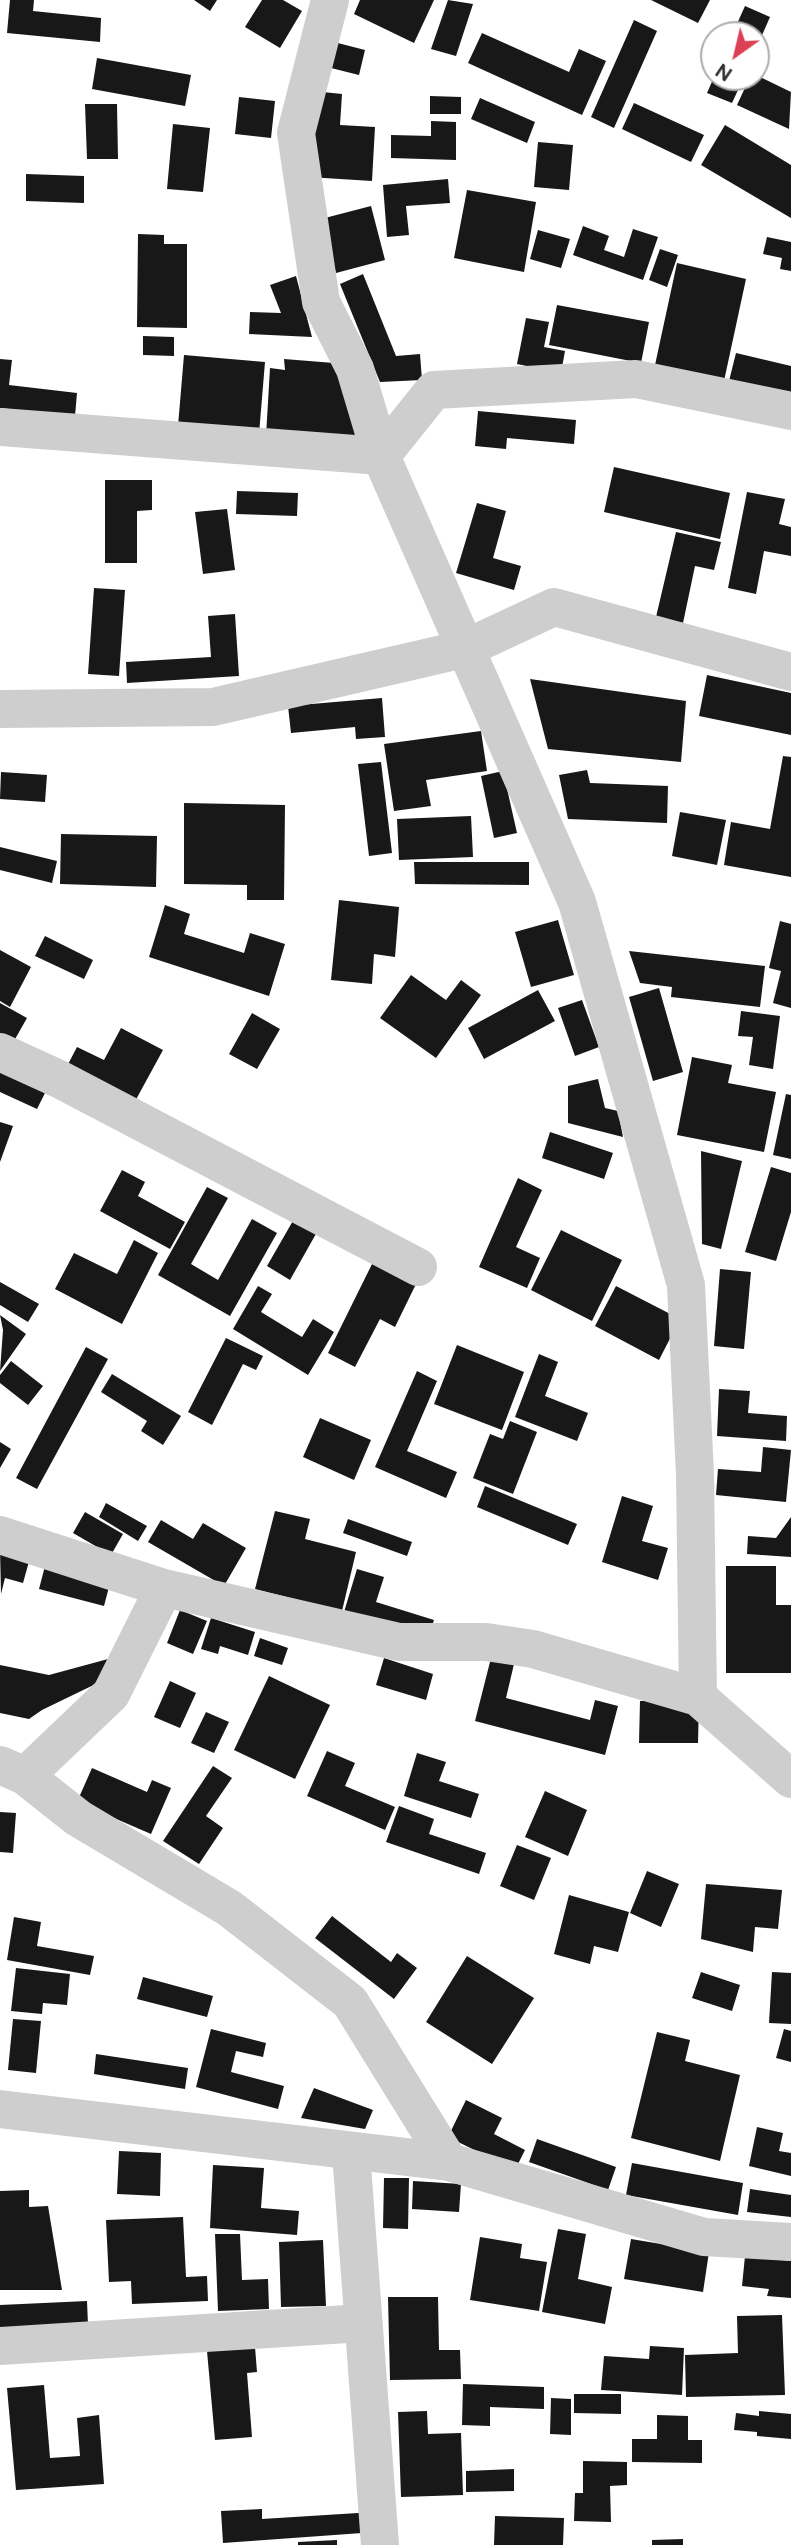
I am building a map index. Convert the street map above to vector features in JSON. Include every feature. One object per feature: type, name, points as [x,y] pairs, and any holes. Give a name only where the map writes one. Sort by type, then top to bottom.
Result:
[{"type":"street","points":[[330,0],[296,133],[321,302],[355,369],[381,456],[577,902],[686,1284],[695,1475],[698,1697]]},
{"type":"street","points":[[381,456],[434,390],[636,379],[791,411]]},
{"type":"street","points":[[0,426],[381,456]]},
{"type":"street","points":[[0,709],[213,708],[464,649],[554,607],[791,672]]},
{"type":"street","points":[[0,1052],[59,1079],[418,1267]]},
{"type":"street","points":[[0,1535],[164,1588],[399,1642],[486,1642],[533,1648],[698,1697],[791,1779]]},
{"type":"street","points":[[164,1588],[111,1694],[13,1770],[78,1818],[229,1908],[350,2002],[449,2162]]},
{"type":"street","points":[[0,2109],[449,2162],[704,2237],[791,2242]]},
{"type":"street","points":[[351,2152],[380,2545]]},
{"type":"street","points":[[0,2346],[363,2323]]},
{"type":"building","points":[[10,0],[34,0],[33,11],[101,18],[100,42],[7,33]]},
{"type":"building","points":[[194,0],[217,0],[210,11]]},
{"type":"building","points":[[262,0],[283,0],[302,11],[280,48],[245,27]]},
{"type":"building","points":[[360,0],[434,0],[414,43],[354,14]]},
{"type":"building","points":[[448,0],[473,4],[456,56],[431,49]]},
{"type":"building","points":[[651,0],[710,0],[698,23]]},
{"type":"building","points":[[745,6],[770,17],[768,21],[738,21]]},
{"type":"building","points":[[634,20],[657,31],[614,128],[591,117]]},
{"type":"building","points":[[482,33],[569,72],[579,49],[606,61],[582,115],[468,63]]},
{"type":"building","points":[[330,41],[365,50],[359,75],[323,66]]},
{"type":"building","points":[[97,58],[191,75],[185,106],[92,89]]},
{"type":"building","points":[[770,82],[791,92],[789,129],[737,105],[744,91],[770,91]]},
{"type":"building","points":[[313,91],[342,94],[340,125],[375,127],[372,181],[308,177]]},
{"type":"building","points":[[708,91],[738,91],[732,103],[707,93]]},
{"type":"building","points":[[430,96],[461,97],[461,114],[430,114]]},
{"type":"building","points":[[239,97],[275,101],[271,138],[235,134]]},
{"type":"building","points":[[480,98],[535,122],[527,143],[471,119]]},
{"type":"building","points":[[634,103],[704,135],[691,162],[622,129]]},
{"type":"building","points":[[85,104],[117,104],[118,159],[87,159]]},
{"type":"building","points":[[431,121],[456,122],[456,160],[391,158],[391,135],[431,136]]},
{"type":"building","points":[[173,124],[210,128],[203,192],[167,189]]},
{"type":"building","points":[[725,125],[791,165],[791,218],[701,165]]},
{"type":"building","points":[[538,142],[573,145],[569,190],[534,187]]},
{"type":"building","points":[[26,174],[84,176],[84,203],[26,201]]},
{"type":"building","points":[[448,179],[450,203],[406,206],[409,235],[387,237],[383,185]]},
{"type":"building","points":[[467,190],[536,202],[524,272],[454,258]]},
{"type":"building","points":[[371,206],[385,260],[336,273],[321,219]]},
{"type":"building","points":[[583,226],[609,236],[604,250],[624,257],[633,229],[658,237],[643,280],[573,255]]},
{"type":"building","points":[[538,230],[570,239],[561,268],[530,259]]},
{"type":"building","points":[[138,234],[164,235],[164,244],[187,244],[187,328],[137,327]]},
{"type":"building","points":[[767,237],[791,242],[791,271],[780,269],[782,258],[763,254]]},
{"type":"building","points":[[660,249],[678,255],[667,287],[649,280]]},
{"type":"building","points":[[677,263],[746,279],[724,381],[655,365]]},
{"type":"building","points":[[363,274],[396,356],[420,354],[422,380],[380,382],[340,284]]},
{"type":"building","points":[[296,276],[312,337],[249,334],[250,312],[281,313],[270,285]]},
{"type":"building","points":[[557,305],[649,322],[641,363],[549,345]]},
{"type":"building","points":[[526,318],[549,322],[544,347],[565,351],[561,373],[517,364]]},
{"type":"building","points":[[143,336],[174,337],[174,356],[143,355]]},
{"type":"building","points":[[736,353],[791,366],[791,400],[728,385]]},
{"type":"building","points":[[184,355],[265,362],[259,434],[178,426]]},
{"type":"building","points":[[0,359],[12,360],[9,385],[77,393],[75,416],[0,408]]},
{"type":"building","points":[[284,359],[334,363],[364,444],[266,436],[270,368],[285,370]]},
{"type":"building","points":[[478,411],[576,420],[574,444],[507,438],[506,449],[475,446]]},
{"type":"building","points":[[614,467],[730,493],[720,539],[604,512]]},
{"type":"building","points":[[105,480],[152,480],[152,510],[137,511],[137,563],[105,563]]},
{"type":"building","points":[[237,491],[298,493],[297,516],[236,514]]},
{"type":"building","points":[[747,492],[785,499],[779,524],[791,527],[791,556],[764,551],[756,594],[728,588]]},
{"type":"building","points":[[477,503],[506,511],[493,558],[521,566],[514,590],[456,573]]},
{"type":"building","points":[[227,509],[235,570],[203,574],[195,512]]},
{"type":"building","points":[[676,532],[721,542],[714,570],[695,566],[683,623],[656,617]]},
{"type":"building","points":[[94,588],[125,590],[119,676],[88,674]]},
{"type":"building","points":[[235,614],[239,676],[127,683],[126,662],[211,657],[208,616]]},
{"type":"building","points":[[707,675],[791,693],[791,735],[699,716]]},
{"type":"building","points":[[530,679],[686,701],[681,762],[548,749]]},
{"type":"building","points":[[382,698],[385,737],[356,739],[355,727],[291,733],[288,706]]},
{"type":"building","points":[[481,731],[487,771],[426,780],[431,806],[394,811],[384,744]]},
{"type":"building","points":[[783,756],[791,757],[791,877],[724,865],[731,822],[770,829]]},
{"type":"building","points":[[381,762],[392,853],[369,856],[358,764]]},
{"type":"building","points":[[587,770],[590,783],[668,786],[667,823],[568,819],[559,775]]},
{"type":"building","points":[[503,771],[517,833],[494,838],[481,776]]},
{"type":"building","points":[[1,772],[47,775],[45,802],[0,799]]},
{"type":"building","points":[[184,803],[285,805],[284,900],[247,900],[247,885],[184,884]]},
{"type":"building","points":[[680,812],[726,820],[717,865],[672,856]]},
{"type":"building","points":[[471,816],[473,857],[399,860],[397,819]]},
{"type":"building","points":[[61,834],[157,836],[156,887],[60,884]]},
{"type":"building","points":[[0,847],[57,861],[52,883],[0,870]]},
{"type":"building","points":[[414,862],[529,862],[529,885],[415,884]]},
{"type":"building","points":[[339,900],[399,907],[395,957],[374,954],[372,984],[331,980]]},
{"type":"building","points":[[165,905],[190,914],[184,934],[244,953],[250,933],[285,944],[269,996],[149,957]]},
{"type":"building","points":[[558,920],[574,975],[531,987],[515,932]]},
{"type":"building","points":[[780,921],[791,924],[791,1008],[773,1003],[781,971],[769,968]]},
{"type":"building","points":[[45,936],[93,960],[84,979],[35,956]]},
{"type":"building","points":[[0,950],[31,967],[10,1007],[0,1001]]},
{"type":"building","points":[[629,951],[765,966],[760,1007],[671,997],[672,987],[640,983]]},
{"type":"building","points":[[411,975],[446,1000],[461,980],[481,995],[436,1058],[380,1018]]},
{"type":"building","points":[[659,988],[683,1072],[653,1081],[629,997]]},
{"type":"building","points":[[538,990],[555,1021],[484,1059],[468,1028]]},
{"type":"building","points":[[582,1000],[599,1047],[575,1056],[558,1008]]},
{"type":"building","points":[[0,1003],[27,1018],[10,1048],[0,1042]]},
{"type":"building","points":[[741,1011],[780,1016],[773,1069],[749,1065],[753,1037],[738,1036]]},
{"type":"building","points":[[252,1013],[280,1029],[257,1069],[229,1054]]},
{"type":"building","points":[[121,1028],[163,1050],[133,1105],[65,1070],[77,1047],[104,1060]]},
{"type":"building","points":[[692,1057],[732,1065],[728,1083],[776,1092],[764,1152],[677,1135]]},
{"type":"building","points":[[0,1066],[48,1087],[37,1109],[0,1092]]},
{"type":"building","points":[[598,1079],[605,1108],[618,1111],[623,1137],[568,1123],[568,1086]]},
{"type":"building","points":[[786,1094],[791,1095],[791,1159],[773,1155]]},
{"type":"building","points":[[0,1122],[13,1126],[0,1162]]},
{"type":"building","points":[[550,1132],[613,1153],[604,1179],[542,1158]]},
{"type":"building","points":[[701,1151],[742,1161],[721,1249],[702,1244]]},
{"type":"building","points":[[771,1167],[791,1173],[791,1212],[776,1261],[745,1252]]},
{"type":"building","points":[[122,1170],[145,1182],[138,1196],[185,1222],[170,1249],[100,1211]]},
{"type":"building","points":[[518,1178],[542,1190],[516,1247],[540,1258],[527,1288],[479,1267]]},
{"type":"building","points":[[207,1187],[228,1198],[191,1264],[218,1280],[252,1219],[277,1233],[230,1316],[158,1275]]},
{"type":"building","points":[[294,1219],[317,1232],[290,1280],[267,1266]]},
{"type":"building","points":[[561,1230],[622,1260],[592,1321],[531,1290]]},
{"type":"building","points":[[134,1240],[158,1253],[122,1324],[55,1289],[74,1253],[117,1274]]},
{"type":"building","points":[[373,1262],[416,1284],[395,1327],[380,1319],[355,1367],[328,1353]]},
{"type":"building","points":[[720,1269],[751,1272],[744,1349],[714,1346]]},
{"type":"building","points":[[0,1282],[39,1304],[28,1322],[0,1305]]},
{"type":"building","points":[[258,1286],[272,1294],[261,1312],[302,1337],[313,1319],[334,1332],[308,1375],[233,1329]]},
{"type":"building","points":[[616,1286],[680,1319],[659,1360],[595,1326]]},
{"type":"building","points":[[0,1315],[26,1334],[0,1371],[3,1330]]},
{"type":"building","points":[[226,1338],[263,1356],[256,1370],[243,1364],[212,1425],[188,1412]]},
{"type":"building","points":[[457,1345],[524,1372],[502,1430],[434,1404]]},
{"type":"building","points":[[86,1347],[108,1359],[37,1489],[16,1478]]},
{"type":"building","points":[[539,1354],[558,1362],[545,1396],[588,1413],[577,1441],[515,1417]]},
{"type":"building","points":[[11,1361],[43,1386],[28,1405],[0,1383],[0,1375]]},
{"type":"building","points":[[417,1371],[437,1381],[407,1451],[457,1472],[446,1498],[375,1467]]},
{"type":"building","points":[[112,1374],[181,1416],[163,1445],[141,1431],[147,1421],[101,1392]]},
{"type":"building","points":[[719,1389],[750,1391],[748,1413],[787,1416],[786,1441],[717,1436]]},
{"type":"building","points":[[320,1418],[371,1440],[354,1480],[303,1457]]},
{"type":"building","points":[[510,1421],[537,1432],[513,1494],[473,1478],[490,1434],[503,1439]]},
{"type":"building","points":[[0,1442],[11,1449],[0,1468]]},
{"type":"building","points":[[763,1447],[791,1450],[786,1502],[716,1495],[718,1469],[761,1472]]},
{"type":"building","points":[[485,1486],[577,1524],[568,1545],[477,1507]]},
{"type":"building","points":[[622,1496],[653,1506],[642,1541],[668,1548],[658,1580],[602,1562]]},
{"type":"building","points":[[106,1503],[147,1526],[138,1541],[99,1517]]},
{"type":"building","points":[[275,1511],[310,1519],[305,1539],[356,1552],[342,1611],[255,1589]]},
{"type":"building","points":[[85,1512],[123,1534],[111,1555],[73,1533]]},
{"type":"building","points":[[791,1517],[791,1557],[747,1554],[748,1536],[776,1538]]},
{"type":"building","points":[[348,1519],[412,1542],[407,1556],[343,1533]]},
{"type":"building","points":[[161,1520],[193,1539],[203,1523],[246,1548],[224,1586],[148,1542]]},
{"type":"building","points":[[0,1549],[30,1558],[23,1583],[5,1578],[1,1594]]},
{"type":"building","points":[[45,1566],[110,1583],[104,1606],[39,1589]]},
{"type":"building","points":[[726,1566],[776,1566],[776,1605],[791,1605],[791,1673],[726,1673]]},
{"type":"building","points":[[357,1569],[384,1577],[376,1602],[434,1620],[428,1638],[344,1612]]},
{"type":"building","points":[[180,1610],[207,1621],[193,1654],[167,1643]]},
{"type":"building","points":[[211,1618],[255,1632],[248,1655],[220,1646],[218,1654],[201,1649]]},
{"type":"building","points":[[260,1638],[288,1648],[282,1665],[254,1656]]},
{"type":"building","points":[[384,1658],[433,1674],[426,1700],[376,1685]]},
{"type":"building","points":[[491,1658],[514,1664],[506,1698],[590,1720],[595,1700],[618,1706],[605,1755],[475,1721]]},
{"type":"building","points":[[108,1659],[106,1679],[29,1719],[0,1713],[0,1665],[49,1675]]},
{"type":"building","points":[[269,1676],[330,1705],[295,1779],[234,1750]]},
{"type":"building","points":[[170,1681],[196,1693],[180,1728],[154,1717]]},
{"type":"building","points":[[640,1701],[699,1701],[698,1743],[639,1743]]},
{"type":"building","points":[[206,1712],[229,1722],[214,1753],[191,1743]]},
{"type":"building","points":[[327,1751],[355,1763],[345,1786],[395,1807],[385,1830],[307,1796]]},
{"type":"building","points":[[417,1753],[446,1762],[439,1781],[479,1794],[471,1818],[404,1796]]},
{"type":"building","points":[[213,1766],[232,1778],[206,1816],[223,1828],[199,1864],[163,1841]]},
{"type":"building","points":[[92,1768],[147,1792],[152,1780],[171,1788],[151,1834],[77,1802]]},
{"type":"building","points":[[545,1791],[587,1810],[568,1856],[525,1837]]},
{"type":"building","points":[[399,1806],[434,1819],[429,1834],[486,1853],[479,1874],[386,1842]]},
{"type":"building","points":[[0,1812],[16,1813],[13,1853],[0,1852]]},
{"type":"building","points":[[517,1845],[551,1858],[534,1900],[500,1886]]},
{"type":"building","points":[[647,1871],[679,1884],[661,1927],[630,1913]]},
{"type":"building","points":[[706,1884],[782,1890],[778,1929],[755,1927],[753,1952],[701,1939]]},
{"type":"building","points":[[569,1895],[629,1912],[618,1952],[594,1946],[590,1964],[554,1954]]},
{"type":"building","points":[[332,1916],[391,1962],[397,1953],[417,1968],[394,1999],[315,1938]]},
{"type":"building","points":[[14,1917],[41,1922],[37,1946],[94,1956],[90,1975],[7,1960]]},
{"type":"building","points":[[467,1956],[534,1998],[492,2064],[426,2022]]},
{"type":"building","points":[[16,1968],[70,1974],[67,2005],[43,2003],[42,2014],[11,2011]]},
{"type":"building","points":[[701,1972],[740,1985],[732,2011],[692,1998]]},
{"type":"building","points":[[772,1972],[791,1973],[791,2024],[769,2023]]},
{"type":"building","points":[[143,1977],[213,1996],[207,2017],[137,1999]]},
{"type":"building","points":[[13,2019],[41,2021],[36,2073],[8,2070]]},
{"type":"building","points":[[211,2029],[266,2043],[263,2057],[236,2051],[231,2072],[284,2086],[278,2109],[196,2087]]},
{"type":"building","points":[[784,2029],[791,2031],[791,2062],[776,2058]]},
{"type":"building","points":[[657,2032],[690,2040],[685,2061],[740,2075],[720,2161],[631,2138]]},
{"type":"building","points":[[96,2054],[188,2068],[185,2089],[94,2074]]},
{"type":"building","points":[[314,2088],[373,2110],[365,2129],[301,2118]]},
{"type":"building","points":[[466,2100],[502,2118],[494,2134],[525,2150],[515,2170],[448,2137]]},
{"type":"building","points":[[757,2127],[783,2133],[779,2151],[791,2153],[791,2176],[749,2166]]},
{"type":"building","points":[[537,2139],[616,2167],[608,2190],[529,2162]]},
{"type":"building","points":[[119,2151],[161,2153],[160,2196],[117,2194]]},
{"type":"building","points":[[632,2163],[743,2183],[738,2215],[626,2195]]},
{"type":"building","points":[[213,2165],[264,2168],[261,2208],[299,2211],[297,2235],[210,2228]]},
{"type":"building","points":[[384,2178],[409,2178],[408,2229],[383,2228]]},
{"type":"building","points":[[413,2181],[461,2184],[459,2212],[412,2209]]},
{"type":"building","points":[[750,2189],[791,2195],[791,2217],[747,2212]]},
{"type":"building","points":[[29,2190],[29,2207],[48,2206],[62,2290],[0,2290],[0,2191]]},
{"type":"building","points":[[183,2217],[186,2277],[207,2276],[208,2301],[132,2304],[131,2281],[109,2282],[106,2220]]},
{"type":"building","points":[[558,2229],[586,2234],[578,2279],[612,2287],[605,2324],[542,2312]]},
{"type":"building","points":[[215,2234],[240,2234],[242,2280],[268,2279],[269,2309],[218,2311]]},
{"type":"building","points":[[480,2237],[522,2244],[520,2258],[547,2262],[539,2311],[470,2300]]},
{"type":"building","points":[[631,2239],[709,2252],[703,2292],[624,2279]]},
{"type":"building","points":[[323,2240],[326,2306],[281,2307],[279,2242]]},
{"type":"building","points":[[745,2256],[791,2261],[791,2298],[767,2296],[769,2289],[742,2286]]},
{"type":"building","points":[[388,2297],[438,2297],[439,2350],[460,2350],[461,2379],[390,2380]]},
{"type":"building","points":[[87,2301],[88,2325],[0,2329],[0,2305]]},
{"type":"building","points":[[782,2315],[785,2395],[686,2397],[685,2355],[738,2353],[737,2316]]},
{"type":"building","points":[[650,2346],[684,2348],[682,2395],[601,2390],[604,2356],[649,2359]]},
{"type":"building","points":[[255,2347],[257,2372],[247,2373],[252,2437],[215,2440],[207,2351]]},
{"type":"building","points":[[463,2384],[544,2387],[544,2409],[490,2407],[490,2426],[462,2425]]},
{"type":"building","points":[[44,2385],[50,2458],[80,2456],[77,2418],[99,2415],[104,2484],[16,2490],[7,2388]]},
{"type":"building","points":[[574,2394],[621,2394],[621,2414],[574,2413]]},
{"type":"building","points":[[551,2398],[571,2399],[571,2435],[550,2434]]},
{"type":"building","points":[[427,2411],[428,2434],[461,2433],[463,2495],[401,2497],[398,2412]]},
{"type":"building","points":[[759,2411],[791,2414],[791,2439],[757,2436],[757,2432],[734,2430],[736,2413],[759,2416]]},
{"type":"building","points":[[657,2415],[688,2416],[688,2440],[702,2440],[702,2463],[632,2462],[632,2439],[657,2439]]},
{"type":"building","points":[[583,2461],[627,2462],[627,2485],[610,2486],[611,2522],[574,2521],[575,2493],[583,2493]]},
{"type":"building","points":[[514,2469],[514,2491],[466,2492],[466,2471]]},
{"type":"building","points":[[262,2509],[262,2519],[374,2512],[376,2532],[223,2543],[221,2511]]},
{"type":"building","points":[[495,2516],[564,2518],[563,2545],[494,2545]]},
{"type":"building","points":[[683,2539],[683,2545],[652,2545],[652,2540]]},
{"type":"building","points":[[337,2540],[337,2545],[298,2545],[298,2542]]}]
